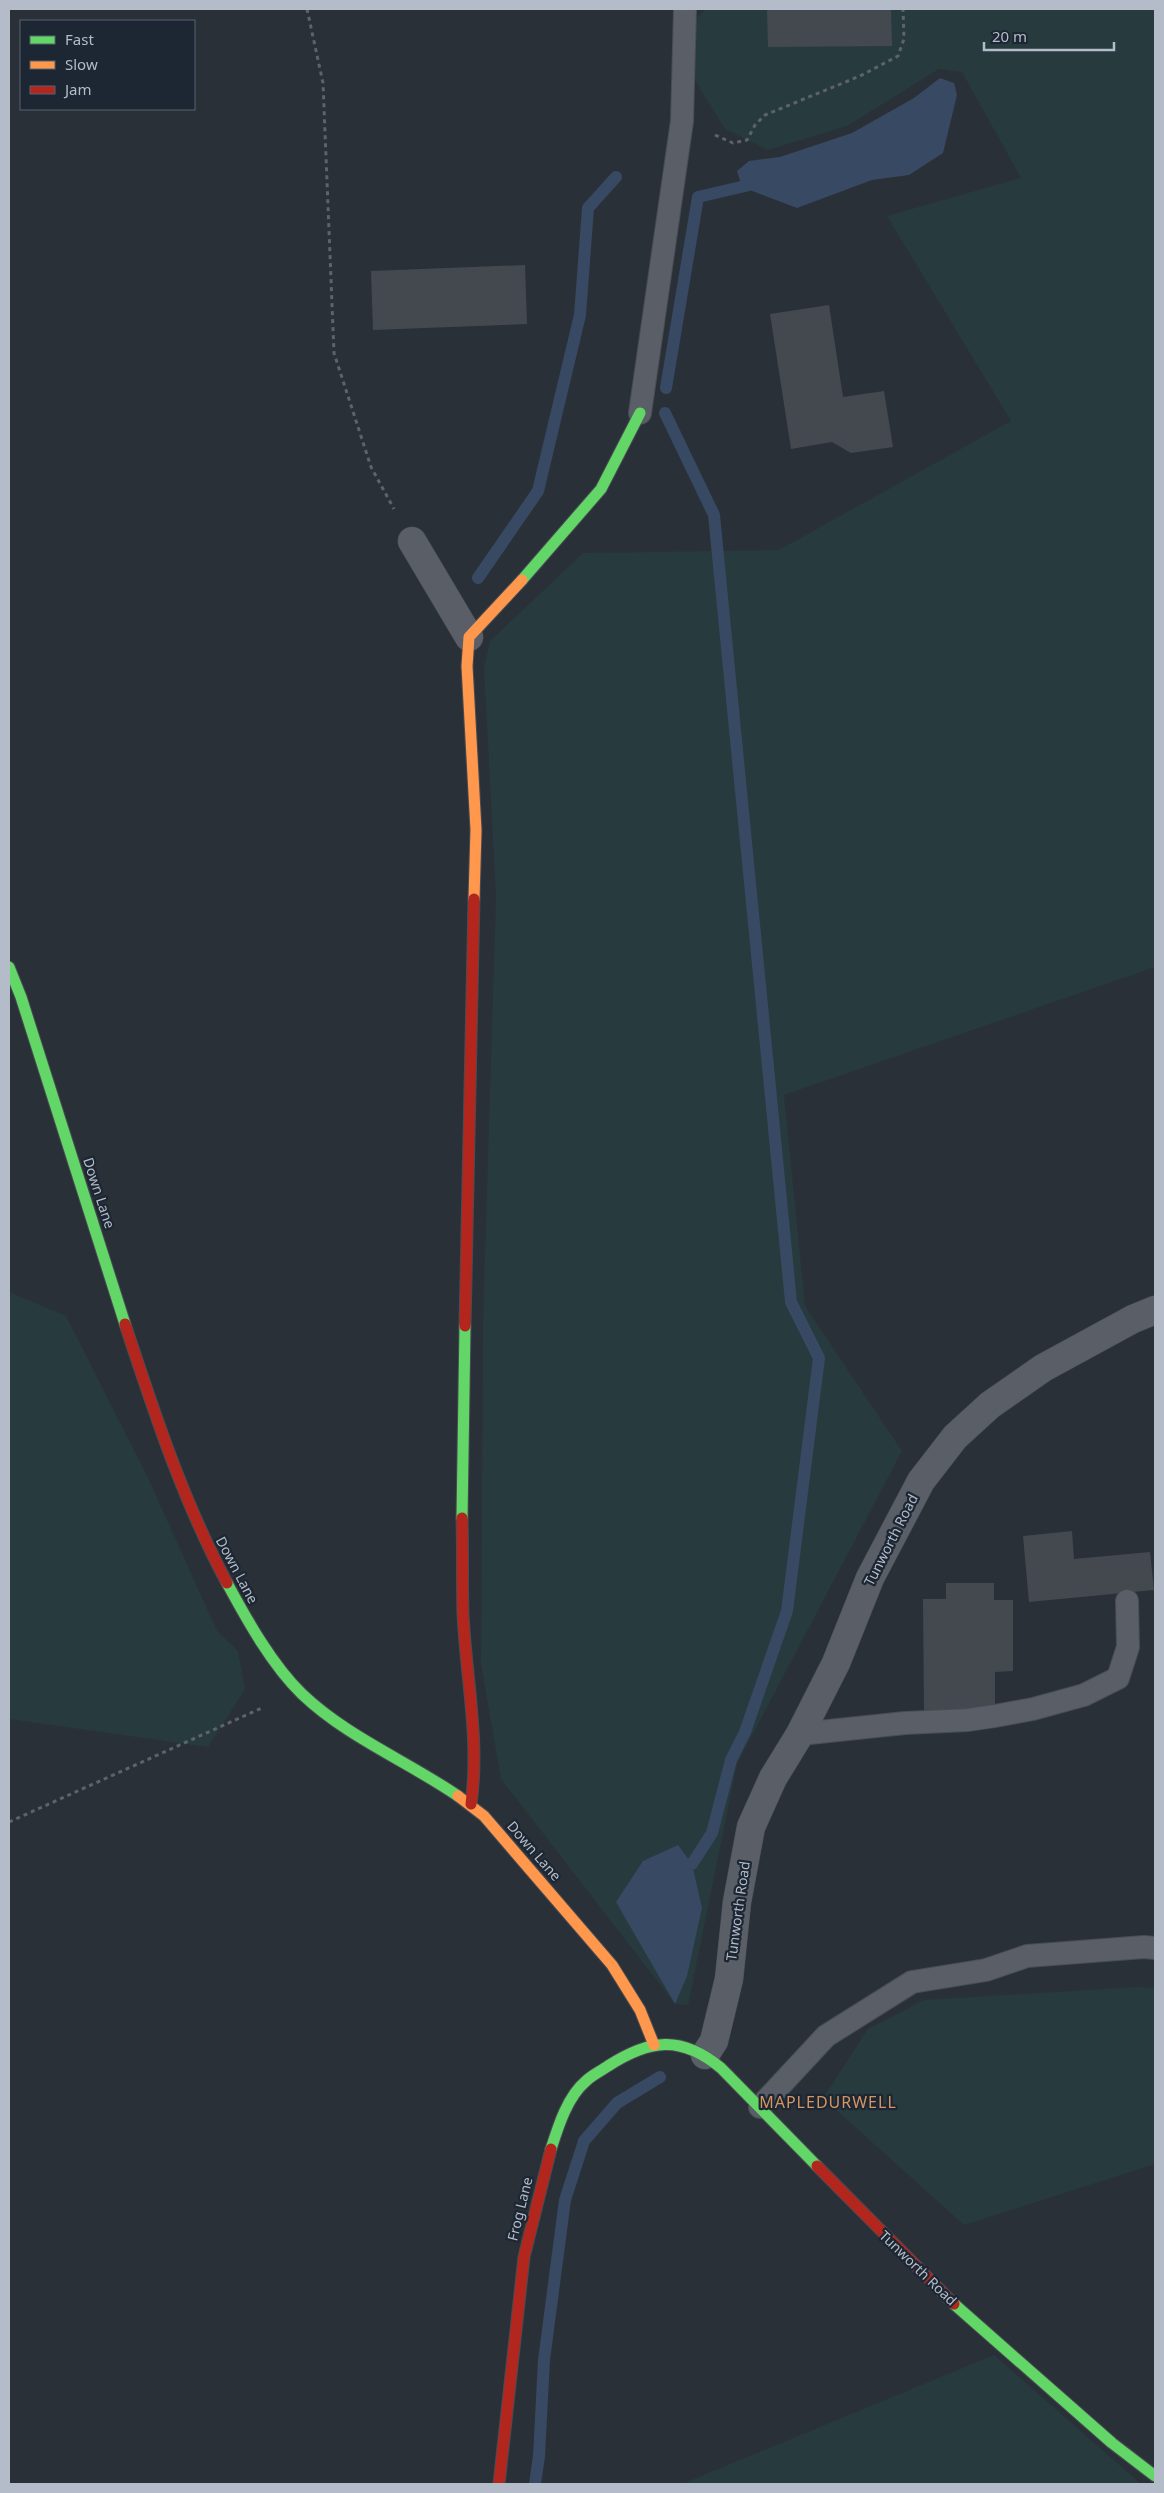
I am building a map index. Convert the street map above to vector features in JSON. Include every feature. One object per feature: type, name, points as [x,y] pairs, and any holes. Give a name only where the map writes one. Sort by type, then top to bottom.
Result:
[{"type":"street","points":[[469,637],[551,549],[602,489],[640,413]]},
{"type":"street","points":[[412,541],[469,637],[467,666],[476,830],[462,1456],[463,1614],[475,1757],[475,1775],[471,1804]]},
{"type":"street","name":"Down Lane","points":[[9,967],[21,997],[87,1206],[172,1464],[201,1533],[244,1616],[299,1692],[393,1758],[434,1780],[471,1804],[612,1966],[640,2010],[654,2045]]},
{"type":"street","name":"Tunworth Road","points":[[1155,1310],[1133,1319],[1043,1368],[990,1405],[955,1437],[921,1481],[879,1560],[836,1663],[800,1734],[773,1778],[751,1827],[737,1902],[729,1979],[714,2041],[705,2055],[760,2107],[940,2291],[1112,2443],[1155,2476]]},
{"type":"street","name":"Frog Lane","points":[[499,2484],[524,2258],[549,2156],[562,2115],[585,2080],[632,2051],[654,2045],[680,2046],[705,2055]]},
{"type":"lane","points":[[640,413],[682,121],[689,13]]},
{"type":"lane","points":[[800,1734],[905,1723],[968,1720],[1033,1709],[1084,1695],[1118,1678],[1128,1647],[1127,1601]]},
{"type":"lane","points":[[760,2107],[826,2036],[912,1982],[986,1970],[1027,1956],[1144,1947],[1155,1948]]},
{"type":"path","points":[[307,9],[322,83],[334,353],[371,467],[412,541]]},
{"type":"path","points":[[682,121],[733,143],[747,140],[755,125],[765,115],[860,76],[898,56],[904,40],[903,9]]},
{"type":"path","points":[[9,1822],[299,1692]]},
{"type":"green space","points":[[705,9],[1155,9],[1155,967],[784,1095],[805,1306],[902,1451],[737,1764],[688,2005],[675,2004],[501,1779],[481,1664],[483,1321],[496,897],[484,668],[490,641],[583,553],[779,550],[1011,421],[887,216],[1021,178],[962,72],[939,69],[847,126],[768,150],[725,129],[693,77],[692,24]]},
{"type":"green space","points":[[9,1292],[66,1316],[149,1480],[217,1631],[238,1651],[245,1689],[208,1747],[9,1719]]},
{"type":"green space","points":[[1137,1987],[1155,1988],[1155,2164],[964,2225],[823,2098],[868,2029],[924,2000]]},
{"type":"green space","points":[[994,2355],[1141,2484],[682,2484]]},
{"type":"water","points":[[940,78],[954,83],[957,95],[943,153],[909,175],[872,180],[797,208],[742,187],[737,171],[749,161],[780,157],[852,133],[914,98]]},
{"type":"water","points":[[678,1845],[692,1864],[702,1908],[687,1976],[675,2004],[616,1902],[643,1861]]},
{"type":"building","points":[[767,9],[891,9],[892,46],[768,47]]},
{"type":"building","points":[[525,265],[527,324],[373,330],[371,271]]},
{"type":"building","points":[[829,305],[843,397],[884,391],[893,447],[851,453],[832,442],[791,449],[770,314]]},
{"type":"building","points":[[1072,1531],[1074,1559],[1150,1552],[1154,1590],[1029,1602],[1023,1536]]},
{"type":"building","points":[[946,1583],[994,1583],[994,1600],[1013,1600],[1013,1671],[995,1672],[995,1716],[924,1716],[923,1599],[946,1599]]},
{"type":"waterway","points":[[478,578],[538,491],[580,315],[588,208],[616,177]]},
{"type":"waterway","points":[[666,388],[698,197],[758,183]]},
{"type":"waterway","points":[[665,413],[714,515],[791,1302],[819,1358],[787,1611],[745,1732],[731,1760],[712,1833],[692,1864]]},
{"type":"waterway","points":[[535,2484],[539,2456],[544,2360],[565,2200],[584,2141],[617,2103],[660,2077]]},
{"type":"traffic: fast","points":[[522,580],[601,489],[640,413]]},
{"type":"traffic: fast","points":[[9,967],[21,997],[125,1324]]},
{"type":"traffic: fast","points":[[462,1518],[465,1326]]},
{"type":"traffic: fast","points":[[227,1583],[270,1656],[302,1694],[338,1723],[458,1796]]},
{"type":"traffic: fast","points":[[551,2149],[568,2104],[586,2081],[623,2057],[638,2050],[665,2045],[679,2046],[692,2050],[721,2068],[817,2166]]},
{"type":"traffic: fast","points":[[954,2304],[1112,2443],[1155,2476]]},
{"type":"traffic: slow","points":[[474,899],[476,830],[467,666],[469,637],[522,580]]},
{"type":"traffic: slow","points":[[458,1796],[484,1816],[612,1965],[640,2010],[654,2045]]},
{"type":"traffic: jam","points":[[465,1326],[474,899]]},
{"type":"traffic: jam","points":[[125,1324],[170,1456],[211,1552],[227,1583]]},
{"type":"traffic: jam","points":[[462,1518],[463,1614],[472,1709],[474,1756],[471,1804]]},
{"type":"traffic: jam","points":[[499,2484],[524,2257],[551,2149]]},
{"type":"traffic: jam","points":[[817,2166],[954,2304]]},
{"type":"district","name":"MAPLEDURWELL","points":[[828,2102]]}]
